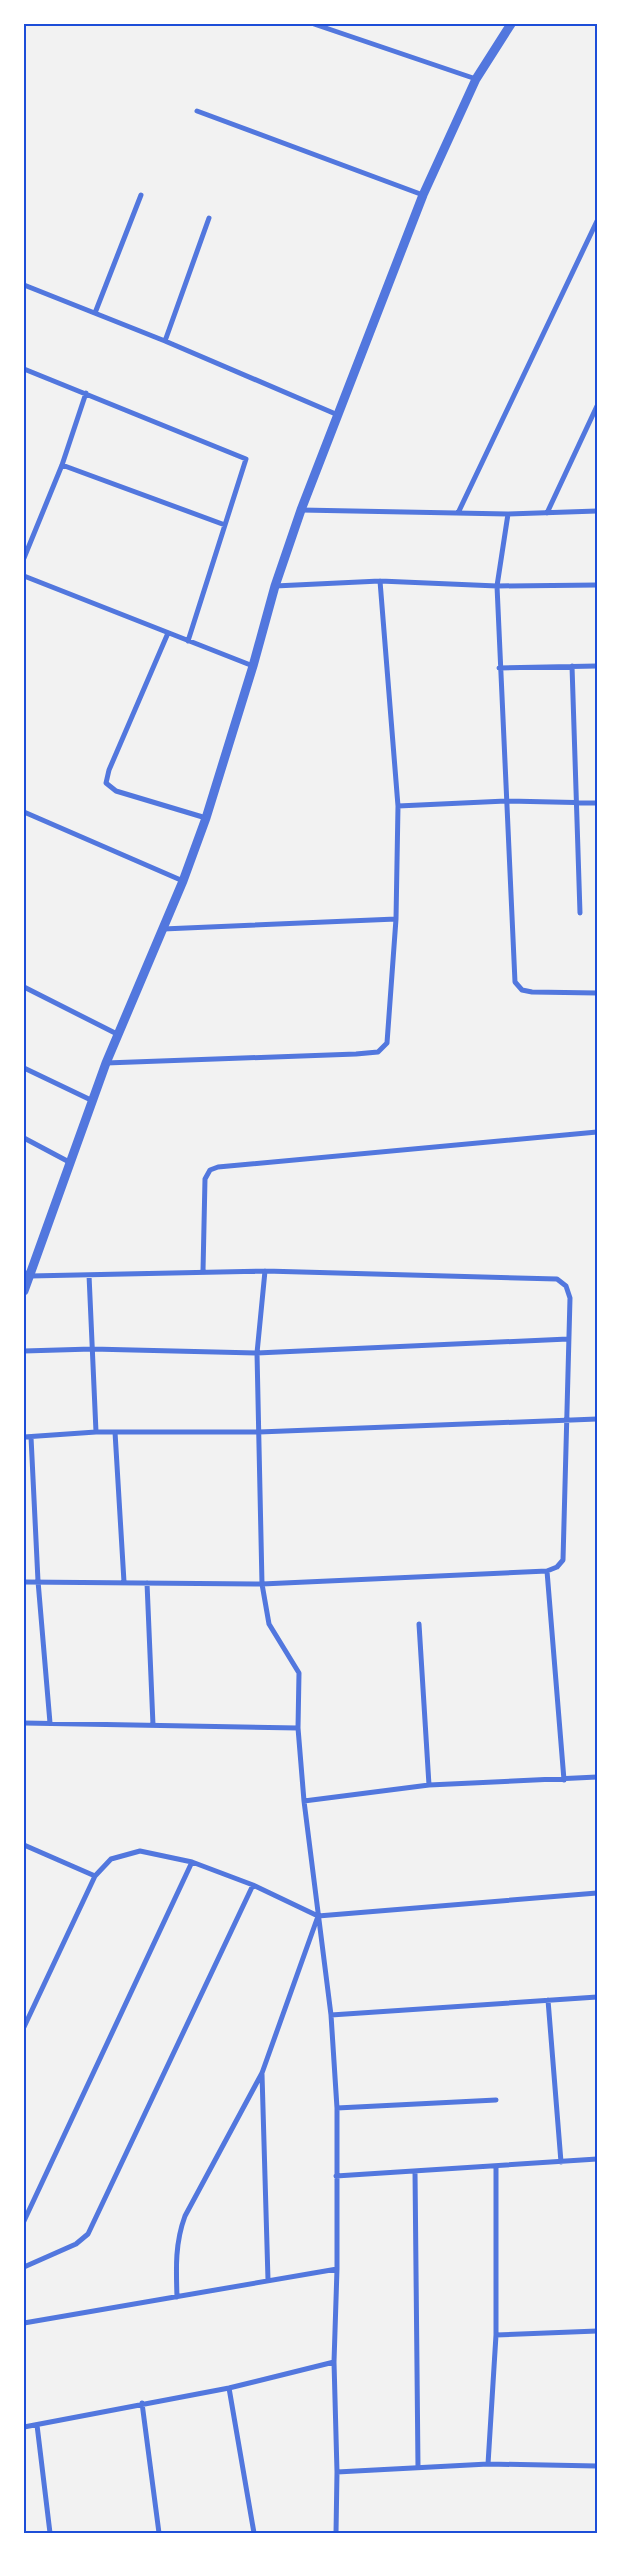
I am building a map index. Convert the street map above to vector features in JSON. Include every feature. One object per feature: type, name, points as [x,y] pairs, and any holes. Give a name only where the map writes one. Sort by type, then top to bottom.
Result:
[{"type":"street","points":[[314,24],[476,80]]},
{"type":"street","points":[[24,1291],[27,1274],[72,1163],[117,1034],[163,930],[206,818],[253,666],[275,586],[301,510],[423,194],[476,80],[511,24]]},
{"type":"street","points":[[198,111],[423,194]]},
{"type":"street","points":[[95,313],[140,195]]},
{"type":"street","points":[[166,341],[209,218]]},
{"type":"street","points":[[458,513],[597,221]]},
{"type":"street","points":[[24,285],[166,341],[338,415]]},
{"type":"street","points":[[24,369],[86,392],[246,459],[188,641]]},
{"type":"street","points":[[24,558],[62,465],[86,392]]},
{"type":"street","points":[[547,513],[597,406]]},
{"type":"street","points":[[62,465],[225,525]]},
{"type":"street","points":[[301,510],[508,514],[597,511]]},
{"type":"street","points":[[508,514],[497,586],[499,668],[516,982],[522,990],[532,992],[597,993]]},
{"type":"street","points":[[24,576],[253,666]]},
{"type":"street","points":[[275,586],[380,581],[497,586],[597,585]]},
{"type":"street","points":[[106,1063],[378,1052],[387,1042],[396,918],[398,806],[380,581]]},
{"type":"street","points":[[168,633],[109,770],[106,783],[116,791],[206,818]]},
{"type":"street","points":[[572,666],[580,913]]},
{"type":"street","points":[[499,668],[597,666]]},
{"type":"street","points":[[398,806],[506,801],[597,803]]},
{"type":"street","points":[[24,812],[183,880]]},
{"type":"street","points":[[163,930],[396,918]]},
{"type":"street","points":[[24,987],[117,1034]]},
{"type":"street","points":[[24,1068],[94,1101]]},
{"type":"street","points":[[203,1271],[205,1179],[210,1170],[218,1167],[597,1132]]},
{"type":"street","points":[[24,1138],[72,1163]]},
{"type":"street","points":[[24,1582],[262,1584],[546,1571],[557,1567],[563,1560],[570,1298],[566,1286],[557,1279],[265,1271],[89,1275],[27,1274]]},
{"type":"street","points":[[265,1271],[257,1353],[262,1584],[269,1624],[299,1673],[298,1728],[304,1801],[331,2015],[336,2108],[337,2269],[334,2362],[337,2472],[336,2533]]},
{"type":"street","points":[[89,1275],[96,1432]]},
{"type":"street","points":[[24,1351],[92,1349],[257,1353],[568,1339]]},
{"type":"street","points":[[24,1437],[96,1432],[259,1432],[597,1419]]},
{"type":"street","points":[[115,1432],[124,1582]]},
{"type":"street","points":[[31,1437],[38,1581],[50,1723]]},
{"type":"street","points":[[546,1571],[564,1780]]},
{"type":"street","points":[[147,1583],[153,1726]]},
{"type":"street","points":[[419,1624],[429,1785]]},
{"type":"street","points":[[24,1723],[298,1728]]},
{"type":"street","points":[[304,1801],[429,1785],[597,1777]]},
{"type":"street","points":[[24,1846],[95,1876]]},
{"type":"street","points":[[24,2027],[95,1876],[111,1859],[140,1850],[192,1862],[253,1885],[318,1916],[597,1894]]},
{"type":"street","points":[[24,2220],[192,1862]]},
{"type":"street","points":[[24,2267],[76,2244],[88,2234],[253,1885]]},
{"type":"street","points":[[177,2297],[176,2253],[179,2234],[185,2216],[262,2073],[318,1916]]},
{"type":"street","points":[[331,2015],[597,1997]]},
{"type":"street","points":[[548,2000],[561,2162]]},
{"type":"street","points":[[262,2073],[268,2280]]},
{"type":"street","points":[[336,2108],[496,2100]]},
{"type":"street","points":[[336,2176],[597,2159]]},
{"type":"street","points":[[488,2464],[496,2335],[496,2167]]},
{"type":"street","points":[[415,2171],[418,2468]]},
{"type":"street","points":[[24,2323],[337,2269]]},
{"type":"street","points":[[496,2335],[597,2331]]},
{"type":"street","points":[[24,2427],[142,2403],[229,2388],[334,2362]]},
{"type":"street","points":[[229,2388],[254,2533]]},
{"type":"street","points":[[142,2403],[158,2533]]},
{"type":"street","points":[[37,2425],[50,2533]]},
{"type":"street","points":[[337,2472],[488,2464],[597,2466]]}]
